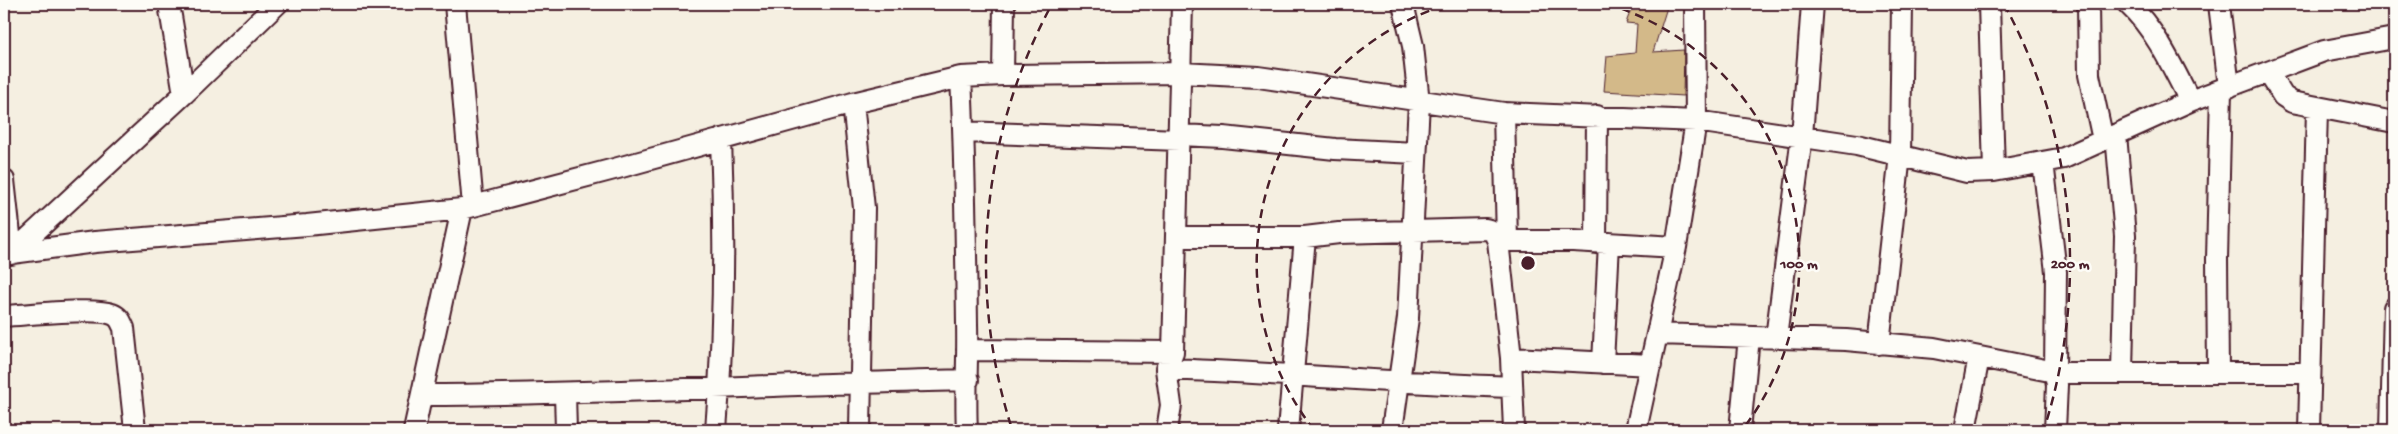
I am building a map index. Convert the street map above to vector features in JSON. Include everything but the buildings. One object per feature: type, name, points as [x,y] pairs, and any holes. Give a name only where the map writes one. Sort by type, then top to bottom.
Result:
[{"type":"street","points":[[169,4],[184,94]]},
{"type":"street","points":[[8,257],[184,94],[277,4]]},
{"type":"street","points":[[414,430],[468,207],[455,4]]},
{"type":"street","points":[[1003,75],[1004,4]]},
{"type":"street","points":[[1167,430],[1171,406],[1170,361],[1177,236],[1182,4]]},
{"type":"street","points":[[1392,430],[1408,318],[1419,102],[1413,46],[1403,4]]},
{"type":"street","points":[[1636,430],[1676,248],[1696,120],[1695,4]]},
{"type":"street","points":[[1776,338],[1802,136],[1812,4]]},
{"type":"street","points":[[1879,344],[1900,155],[1902,4]]},
{"type":"street","points":[[1989,4],[1994,170]]},
{"type":"street","points":[[2088,4],[2089,75],[2109,138],[2125,236],[2122,373]]},
{"type":"street","points":[[2128,4],[2138,13],[2167,55],[2190,101]]},
{"type":"street","points":[[2218,372],[2217,259],[2225,88],[2219,4]]},
{"type":"street","points":[[8,257],[95,242],[307,225],[468,207],[853,103],[961,77],[1003,75],[1181,74],[1258,77],[1504,113],[1696,120],[1857,145],[1967,172],[1994,170],[2064,158],[2190,101],[2324,51],[2394,38]]},
{"type":"street","points":[[2268,72],[2283,96],[2292,102],[2317,109],[2394,122]]},
{"type":"street","points":[[961,77],[964,132],[968,380],[966,397],[968,430]]},
{"type":"street","points":[[853,103],[864,208],[860,430]]},
{"type":"street","points":[[2308,430],[2317,109]]},
{"type":"street","points":[[1504,113],[1502,241],[1511,358],[1514,430]]},
{"type":"street","points":[[1597,116],[1603,243],[1604,362]]},
{"type":"street","points":[[964,132],[1179,138],[1223,137],[1335,149],[1416,153]]},
{"type":"street","points":[[716,430],[720,386],[725,230],[721,139]]},
{"type":"street","points":[[2042,162],[2056,272],[2055,373],[2057,385],[2055,430]]},
{"type":"street","points":[[4,180],[8,257]]},
{"type":"street","points":[[1177,236],[1304,237],[1340,233],[1486,229],[1493,232],[1502,241],[1603,243],[1676,248]]},
{"type":"street","points":[[1293,430],[1294,374],[1304,237]]},
{"type":"street","points":[[2391,430],[2394,308]]},
{"type":"street","points":[[4,316],[94,312],[112,314],[120,318],[124,328],[135,430]]},
{"type":"street","points":[[1657,334],[1776,338],[1934,348],[2055,373],[2310,373]]},
{"type":"street","points":[[1740,430],[1749,337]]},
{"type":"street","points":[[967,350],[1170,361],[1400,383],[1512,387]]},
{"type":"street","points":[[1966,430],[1979,357]]},
{"type":"street","points":[[1511,358],[1651,365]]},
{"type":"street","points":[[423,395],[565,394],[720,386],[968,380]]},
{"type":"street","points":[[565,394],[566,430]]}]
